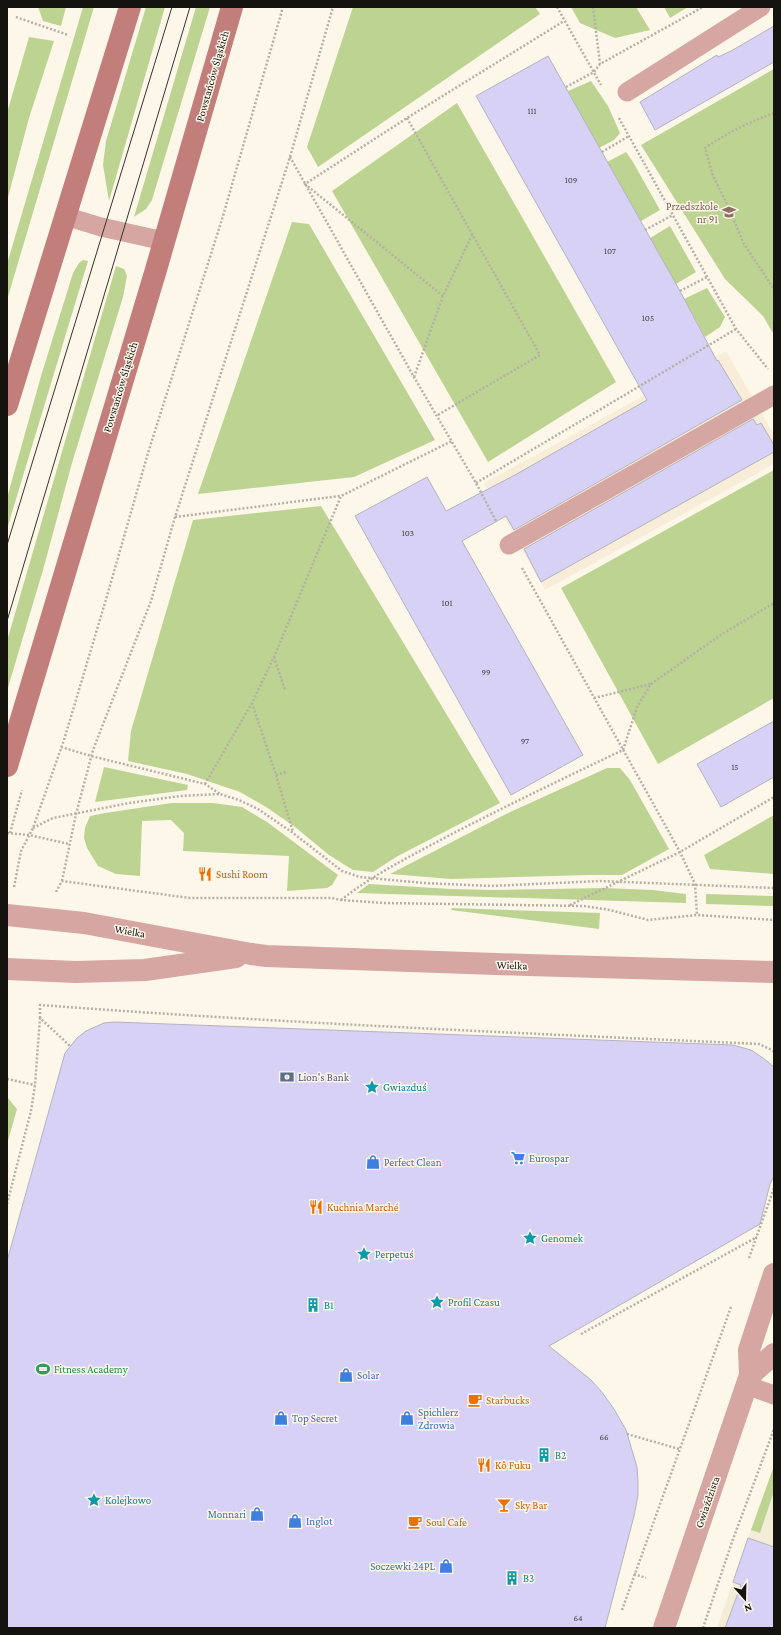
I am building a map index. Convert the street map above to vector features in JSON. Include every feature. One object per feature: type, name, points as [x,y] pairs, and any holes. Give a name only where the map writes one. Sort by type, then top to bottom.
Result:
[{"type":"main road","points":[[7,405],[130,7]]},
{"type":"main road","name":"Powstańców Śląskich","points":[[7,766],[164,241],[232,7]]},
{"type":"street","name":"Wielka","points":[[8,915],[84,923],[251,954],[772,973]]},
{"type":"street","name":"Wielka","points":[[7,969],[75,972],[144,970],[251,954]]},
{"type":"street","name":"Gwiaździsta","points":[[664,1628],[748,1380],[749,1350],[772,1283]]},
{"type":"street","name":"Gwiaździsta","points":[[748,1380],[774,1354]]},
{"type":"lane","points":[[627,92],[761,7]]},
{"type":"lane","points":[[65,216],[100,227],[164,241]]},
{"type":"lane","points":[[509,545],[774,395]]},
{"type":"lane","points":[[748,1380],[774,1395]]},
{"type":"path","points":[[8,915],[21,851],[33,828],[61,747],[107,596],[146,460],[223,216],[283,7]]},
{"type":"path","points":[[54,894],[62,881],[76,814],[92,756],[151,601],[175,517],[290,157],[333,7]]},
{"type":"path","points":[[557,7],[604,91]]},
{"type":"path","points":[[594,7],[600,64]]},
{"type":"path","points":[[566,87],[594,72],[600,64],[703,7]]},
{"type":"path","points":[[16,17],[68,35]]},
{"type":"path","points":[[305,184],[407,118],[564,21]]},
{"type":"path","points":[[774,113],[750,121],[725,134],[705,148],[713,176],[744,244],[774,289]]},
{"type":"path","points":[[619,117],[736,328],[768,369]]},
{"type":"path","points":[[407,118],[540,355],[436,416]]},
{"type":"path","points":[[602,152],[629,136]]},
{"type":"path","points":[[290,157],[436,416],[476,483],[680,852],[695,884],[697,915]]},
{"type":"path","points":[[305,184],[443,296]]},
{"type":"path","points":[[645,230],[673,215]]},
{"type":"path","points":[[414,377],[443,296],[472,235]]},
{"type":"path","points":[[680,291],[708,277]]},
{"type":"path","points":[[476,483],[736,328]]},
{"type":"path","points":[[175,517],[341,496],[452,441]]},
{"type":"path","points":[[205,784],[252,703],[274,657],[341,496]]},
{"type":"path","points":[[594,698],[651,684],[719,636],[774,603]]},
{"type":"path","points":[[274,657],[284,690]]},
{"type":"path","points":[[341,900],[362,884],[404,860],[514,802],[623,750],[638,707],[651,684]]},
{"type":"path","points":[[252,703],[276,775],[293,833]]},
{"type":"path","points":[[61,747],[205,784],[220,794],[239,800],[258,809],[342,870],[352,875],[371,879],[491,886],[592,881],[774,888]]},
{"type":"path","points":[[276,775],[286,772]]},
{"type":"path","points":[[33,828],[53,818],[129,803],[180,796],[220,794]]},
{"type":"path","points":[[568,906],[680,852],[774,796]]},
{"type":"path","points":[[7,833],[29,835],[69,844]]},
{"type":"path","points":[[62,881],[190,898],[332,898],[384,903],[584,906],[610,910],[648,920],[697,915],[774,920]]},
{"type":"path","points":[[7,1204],[31,1111],[35,1085],[40,1005],[220,1018],[400,1028],[759,1044],[774,1052]]},
{"type":"path","points":[[40,1018],[70,1046]]},
{"type":"path","points":[[7,1079],[35,1085]]},
{"type":"path","points":[[749,1259],[774,1188]]},
{"type":"path","points":[[770,1201],[774,1203]]},
{"type":"path","points":[[581,1334],[757,1237]]},
{"type":"path","points":[[622,1610],[733,1303]]},
{"type":"path","points":[[703,1628],[732,1542],[774,1429]]},
{"type":"path","points":[[627,1434],[679,1449]]},
{"type":"path","points":[[634,1574],[646,1578]]},
{"type":"path","points":[[707,1601],[712,1603]]},
{"type":"shaded area","points":[[726,351],[774,435],[774,464],[545,590],[484,483]]},
{"type":"shaded area","points":[[774,1466],[774,1628],[717,1628],[748,1538]]},
{"type":"green space","points":[[38,7],[66,7],[61,26],[43,21]]},
{"type":"green space","points":[[83,7],[94,7],[7,300],[7,264]]},
{"type":"green space","points":[[146,7],[165,7],[109,201],[103,165],[106,141]]},
{"type":"green space","points":[[196,7],[210,7],[152,200],[146,209],[134,217]]},
{"type":"green space","points":[[353,7],[535,7],[540,14],[318,167],[307,147]]},
{"type":"green space","points":[[571,7],[636,7],[650,30],[615,38],[580,23]]},
{"type":"green space","points":[[664,7],[688,7],[670,18]]},
{"type":"green space","points":[[29,37],[54,41],[29,118],[7,201],[7,113]]},
{"type":"green space","name":"Przedszkole nr 91","points":[[774,69],[774,335],[763,316],[725,279],[641,145]]},
{"type":"green space","points":[[591,81],[608,106],[620,133],[614,140],[599,148],[568,91]]},
{"type":"green space","points":[[457,103],[616,382],[488,462],[332,191]]},
{"type":"green space","points":[[626,152],[660,210],[641,221],[607,162]]},
{"type":"green space","points":[[292,222],[309,224],[435,440],[354,477],[198,494]]},
{"type":"green space","points":[[670,226],[696,272],[676,284],[650,238]]},
{"type":"green space","points":[[83,260],[88,261],[7,529],[7,498],[41,376],[73,273],[79,263]]},
{"type":"green space","points":[[116,266],[124,269],[127,276],[123,297],[72,463],[43,570],[7,691],[7,641]]},
{"type":"green space","points":[[707,288],[725,317],[720,327],[705,337],[684,299]]},
{"type":"green space","points":[[774,470],[774,698],[658,764],[561,588]]},
{"type":"green space","points":[[321,506],[500,803],[396,857],[373,872],[353,870],[329,855],[295,827],[266,807],[240,792],[187,774],[128,761],[131,731],[193,520]]},
{"type":"green space","points":[[104,767],[188,785],[187,790],[95,802]]},
{"type":"green space","points":[[607,768],[620,768],[630,780],[669,849],[622,875],[451,879],[390,874],[506,814]]},
{"type":"green space","points":[[172,803],[213,803],[242,807],[267,822],[338,875],[332,885],[327,888],[287,891],[289,856],[183,851],[184,833],[171,820],[142,821],[140,876],[116,874],[98,866],[87,848],[84,838],[85,828],[90,816]]},
{"type":"green space","points":[[774,815],[774,874],[710,869],[704,855]]},
{"type":"green space","points":[[369,884],[492,890],[604,888],[653,890],[686,894],[686,903],[357,893]]},
{"type":"green space","points":[[706,894],[774,896],[774,906],[706,904]]},
{"type":"green space","points":[[452,908],[600,913],[599,929],[451,910]]},
{"type":"green space","points":[[7,1097],[17,1109],[7,1144]]},
{"type":"green space","points":[[774,1466],[774,1491],[760,1533],[751,1530]]},
{"type":"building","points":[[774,26],[774,62],[655,130],[640,102],[717,55],[718,57],[731,51]]},
{"type":"building","points":[[548,56],[680,291],[717,361],[718,360],[742,400],[514,530],[506,516],[462,541],[583,755],[511,795],[355,516],[427,477],[446,511],[515,475],[647,400],[476,96]]},
{"type":"building","points":[[753,419],[757,425],[761,423],[774,445],[774,452],[541,582],[524,549]]},
{"type":"building","points":[[774,721],[774,777],[721,807],[697,764]]},
{"type":"building","name":"B1","points":[[114,1022],[733,1045],[751,1050],[774,1067],[774,1176],[770,1184],[760,1224],[549,1346],[591,1380],[601,1391],[614,1409],[626,1430],[637,1467],[638,1495],[634,1516],[605,1628],[7,1628],[7,1261],[65,1053],[77,1038],[86,1031],[104,1023]]},
{"type":"building","points":[[748,1538],[774,1547],[774,1628],[725,1628],[741,1585],[733,1582]]},
{"type":"tram line","points":[[7,545],[172,7]]},
{"type":"tram line","points":[[7,621],[190,7]]},
{"type":"place","name":"Przedszkole nr 91","points":[[729,212]]},
{"type":"place","name":"Sushi Room","points":[[205,874]]},
{"type":"place","name":"Lion's Bank","points":[[287,1077]]},
{"type":"place","name":"Gwiazduś","points":[[372,1087]]},
{"type":"place","name":"Eurospar","points":[[518,1158]]},
{"type":"place","name":"Perfect Clean","points":[[373,1162]]},
{"type":"place","name":"Kuchnia Marché","points":[[316,1207]]},
{"type":"place","name":"Genomek","points":[[530,1238]]},
{"type":"place","name":"Perpetuś","points":[[364,1254]]},
{"type":"place","name":"Profil Czasu","points":[[437,1302]]},
{"type":"place","name":"B1","points":[[313,1305]]},
{"type":"place","name":"Fitness Academy","points":[[43,1369]]},
{"type":"place","name":"Solar","points":[[346,1375]]},
{"type":"place","name":"Starbucks","points":[[475,1400]]},
{"type":"place","name":"Top Secret","points":[[281,1418]]},
{"type":"place","name":"Spichlerz Zdrowia","points":[[407,1418]]},
{"type":"place","name":"B2","points":[[544,1455]]},
{"type":"place","name":"Kô Fuku","points":[[484,1465]]},
{"type":"place","name":"Kolejkowo","points":[[94,1500]]},
{"type":"place","name":"Sky Bar","points":[[504,1505]]},
{"type":"place","name":"Monnari","points":[[257,1514]]},
{"type":"place","name":"Inglot","points":[[295,1521]]},
{"type":"place","name":"Soul Cafe","points":[[415,1522]]},
{"type":"place","name":"Soczewki 24PL","points":[[446,1566]]},
{"type":"place","name":"B3","points":[[512,1578]]}]
